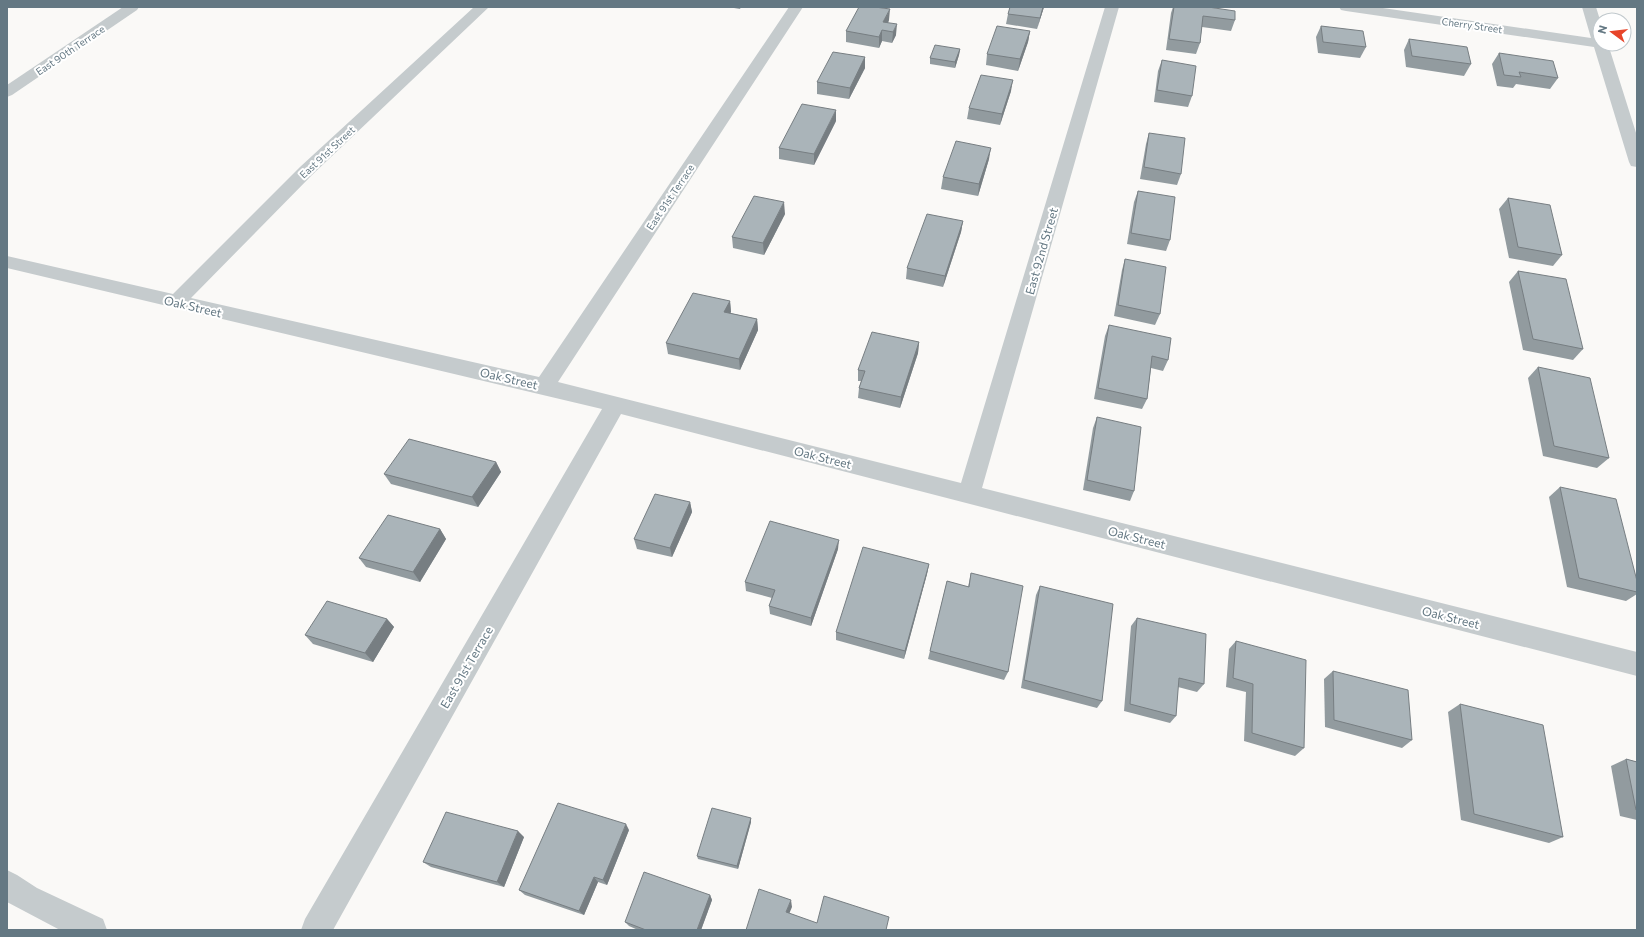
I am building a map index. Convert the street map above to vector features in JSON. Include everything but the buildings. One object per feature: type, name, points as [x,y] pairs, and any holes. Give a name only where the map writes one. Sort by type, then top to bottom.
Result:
[{"type":"street","name":"East 90th Terrace","points":[[7,92],[132,7]]},
{"type":"street","name":"East 91st Street","points":[[176,302],[306,171],[482,7]]},
{"type":"street","name":"East 91st Terrace","points":[[544,386],[796,7]]},
{"type":"street","name":"East 92nd Street","points":[[969,494],[1112,7]]},
{"type":"street","name":"Cherry Street","points":[[1346,7],[1592,42]]},
{"type":"street","points":[[1589,7],[1592,18]]},
{"type":"street","points":[[1602,52],[1637,162]]},
{"type":"street","name":"Oak Street","points":[[7,262],[544,386],[1637,664]]},
{"type":"street","name":"East 91st Terrace","points":[[316,930],[616,404]]},
{"type":"street","points":[[7,885],[26,898],[92,930]]}]
